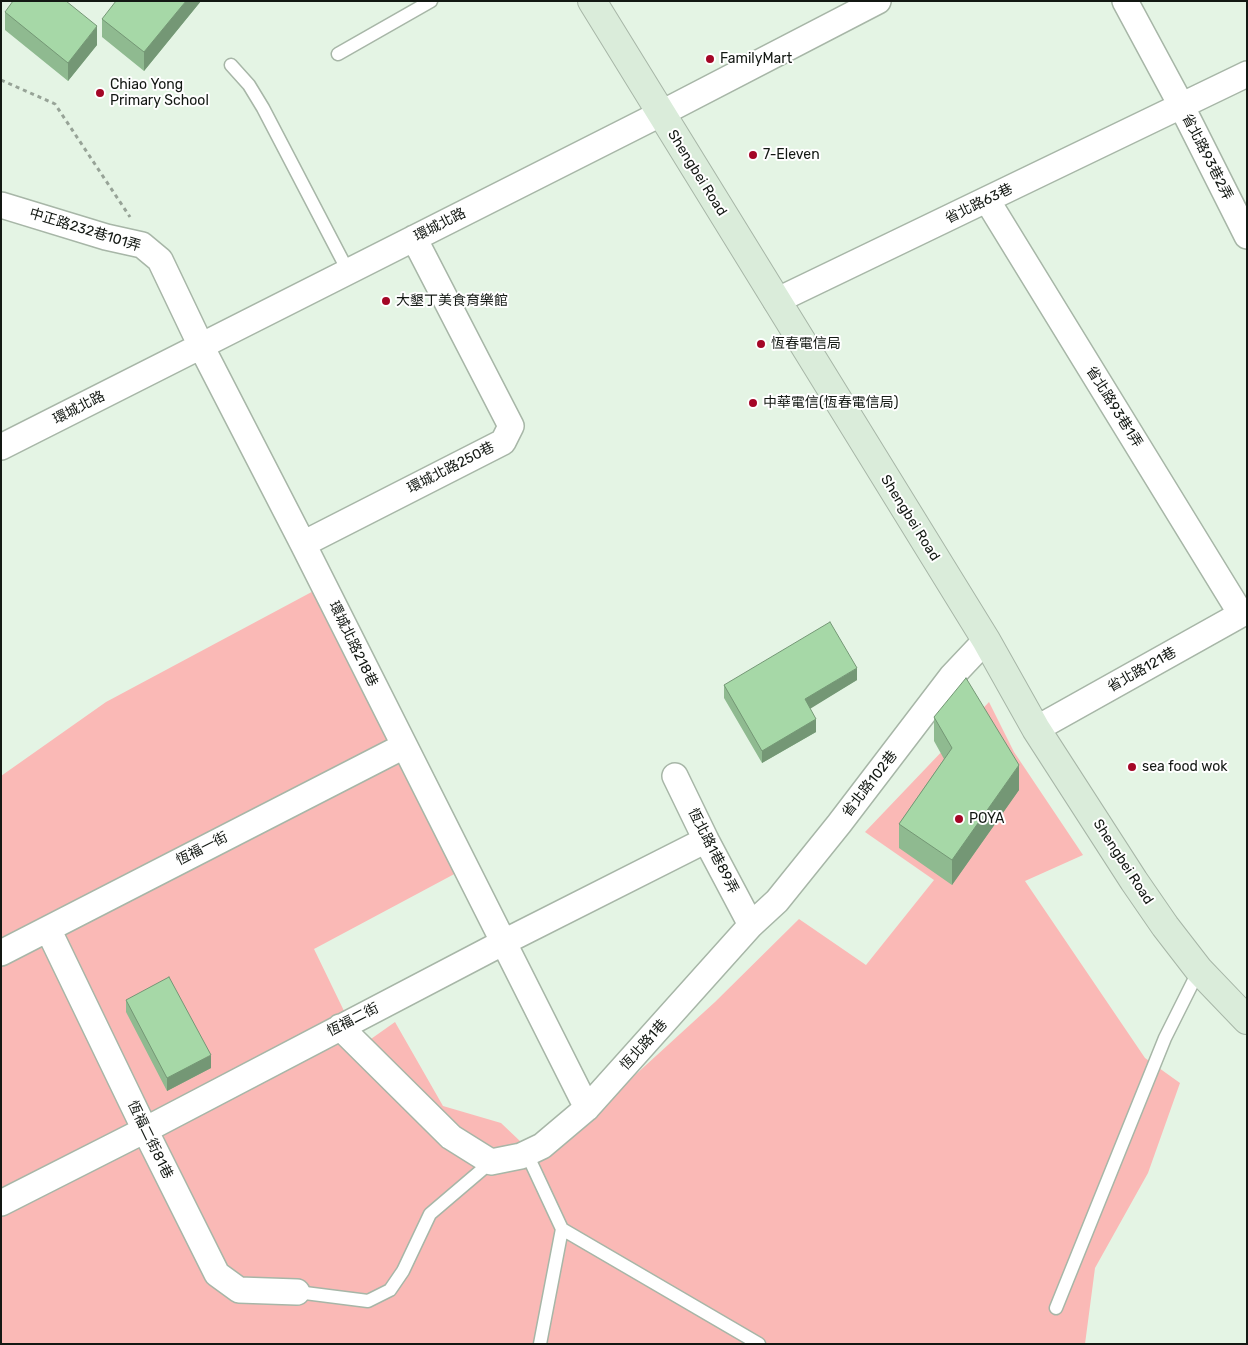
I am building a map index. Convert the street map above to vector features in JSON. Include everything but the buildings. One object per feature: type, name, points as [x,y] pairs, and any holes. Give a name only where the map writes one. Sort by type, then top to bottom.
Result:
[{"type":"main road","name":"Shengbei Road","points":[[592,1],[986,640],[1036,730],[1134,881],[1198,970],[1247,1020]]},
{"type":"street","name":"環城北路","points":[[1,447],[660,114],[878,1]]},
{"type":"street","name":"省北路93巷2弄","points":[[1125,1],[1181,105],[1247,236]]},
{"type":"street","name":"省北路63巷","points":[[776,301],[1247,74]]},
{"type":"street","name":"省北路93巷1弄","points":[[986,200],[1244,612]]},
{"type":"street","name":"中正路232巷101弄","points":[[1,205],[106,237],[142,245],[160,260],[201,346]]},
{"type":"street","name":"環城北路250巷","points":[[303,544],[503,442],[511,426],[414,238]]},
{"type":"street","name":"環城北路218巷","points":[[201,346],[303,544],[587,1108]]},
{"type":"street","name":"省北路121巷","points":[[1036,730],[1244,612]]},
{"type":"street","name":"省北路102巷","points":[[752,926],[777,901],[839,824],[952,676],[986,640]]},
{"type":"street","name":"恆福一街","points":[[1,953],[404,746]]},
{"type":"street","name":"恆北路1巷89弄","points":[[675,776],[706,840],[752,926]]},
{"type":"street","name":"恆福二街","points":[[1,1203],[145,1130],[504,942],[706,840]]},
{"type":"street","name":"恆北路1巷","points":[[491,1162],[527,1154],[542,1146],[587,1108],[752,926]]},
{"type":"street","name":"恆福二街81巷","points":[[48,929],[217,1274],[239,1290],[297,1292]]},
{"type":"street","points":[[340,1027],[450,1136],[491,1162]]},
{"type":"lane","points":[[338,54],[431,1]]},
{"type":"lane","points":[[231,65],[250,85],[348,271]]},
{"type":"lane","points":[[1056,1308],[1165,1038],[1198,970]]},
{"type":"lane","points":[[527,1154],[562,1229],[759,1344]]},
{"type":"lane","points":[[297,1292],[368,1301],[390,1290],[403,1271],[430,1214],[491,1162]]},
{"type":"lane","points":[[540,1344],[562,1229]]},
{"type":"path","points":[[1,80],[55,104],[135,224],[142,245]]},
{"type":"shaded area","points":[[321,587],[460,871],[314,949],[361,1046],[395,1022],[443,1106],[501,1123],[541,1161],[715,1002],[799,919],[866,965],[934,880],[865,832],[989,702],[1014,752],[1083,855],[1025,881],[1145,1058],[1180,1083],[1148,1173],[1095,1268],[1085,1344],[1,1344],[1,776],[106,702]]},
{"type":"place","name":"FamilyMart","points":[[710,59]]},
{"type":"place","name":"Chiao Yong Primary School","points":[[100,93]]},
{"type":"place","name":"7-Eleven","points":[[753,155]]},
{"type":"place","name":"大墾丁美食育樂館","points":[[386,301]]},
{"type":"place","name":"恆春電信局","points":[[761,344]]},
{"type":"place","name":"中華電信(恆春電信局)","points":[[753,403]]},
{"type":"place","name":"sea food wok","points":[[1132,767]]},
{"type":"place","name":"POYA","points":[[959,819]]}]
